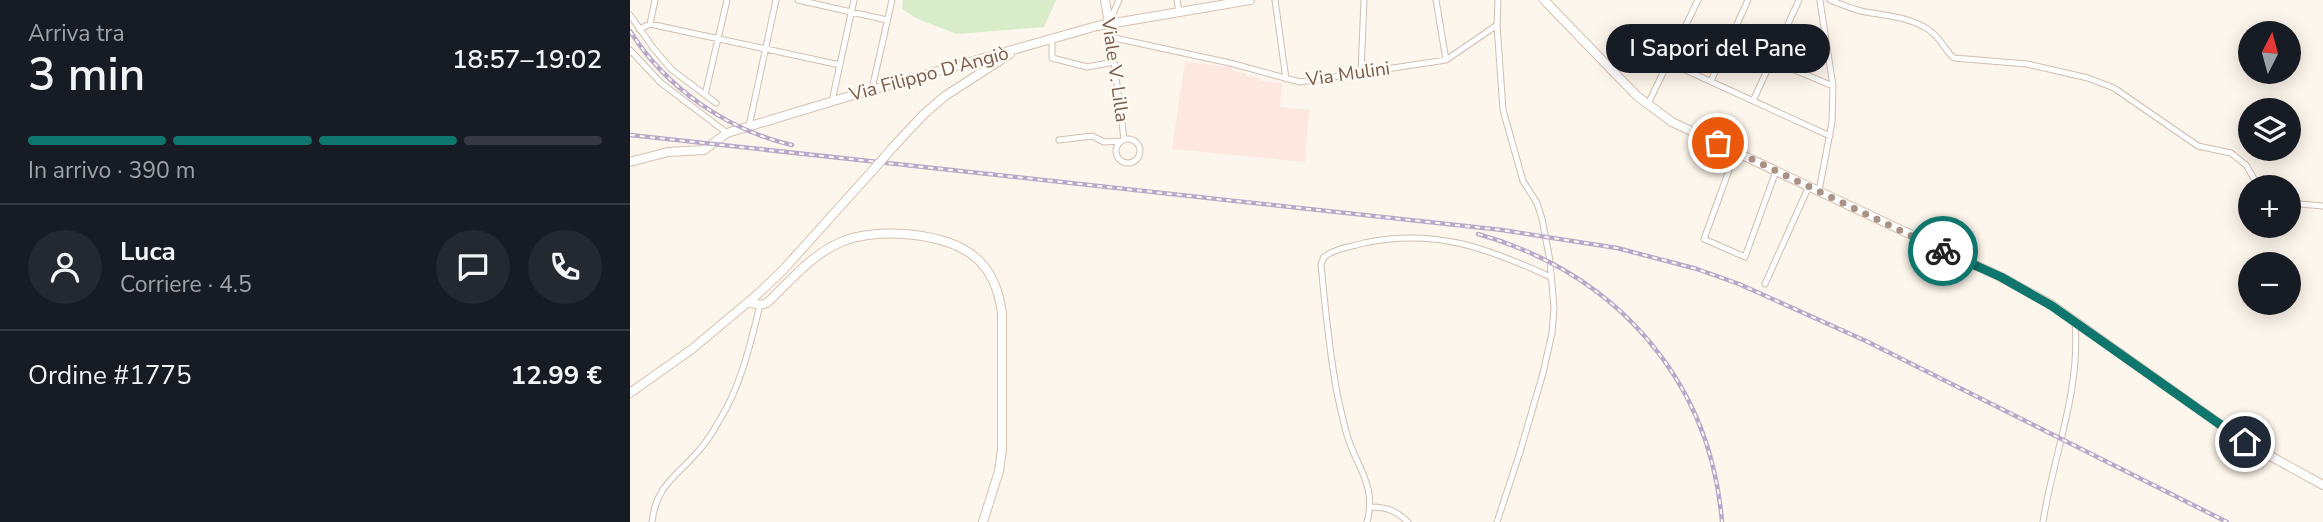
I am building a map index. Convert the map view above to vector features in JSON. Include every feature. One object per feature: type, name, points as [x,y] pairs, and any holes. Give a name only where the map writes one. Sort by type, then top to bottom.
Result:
[{"type":"main road","name":"Viale V. Lilla","points":[[1105,0],[1109,23]]},
{"type":"main road","name":"Via Filippo D'Angiò","points":[[630,162],[668,152],[704,150],[727,133],[872,89],[1109,23],[1250,0]]},
{"type":"main road","points":[[1544,0],[1637,96],[1682,127],[2001,277],[2052,306],[2245,442],[2323,485]]},
{"type":"main road","points":[[630,393],[692,349],[783,270],[924,114],[946,96],[1014,51]]},
{"type":"main road","points":[[748,302],[760,305],[767,303],[811,260],[827,249],[857,236],[878,233],[926,238],[945,242],[975,257],[991,276],[1000,296],[1002,313],[1002,450],[999,471],[983,522]]},
{"type":"street","points":[[650,24],[655,0]]},
{"type":"street","points":[[705,95],[727,0]]},
{"type":"street","points":[[749,127],[775,0]]},
{"type":"street","points":[[798,0],[887,20]]},
{"type":"street","points":[[832,101],[854,0]]},
{"type":"street","points":[[872,89],[892,0]]},
{"type":"street","points":[[1109,23],[1119,0]]},
{"type":"street","points":[[1177,0],[1179,11]]},
{"type":"street","points":[[1275,0],[1286,79]]},
{"type":"street","points":[[1361,73],[1364,0]]},
{"type":"street","points":[[1436,0],[1446,60]]},
{"type":"street","points":[[1497,522],[1548,352],[1554,315],[1542,219],[1537,204],[1523,181],[1503,110],[1497,25],[1498,0]]},
{"type":"street","points":[[1647,104],[1698,0]]},
{"type":"street","points":[[1711,81],[1748,0]]},
{"type":"street","points":[[1753,101],[1799,0]]},
{"type":"street","points":[[1819,191],[1830,136],[1833,86],[1823,0],[1859,11],[1915,22],[1944,42],[1954,58],[2027,64],[2088,78],[2114,88],[2198,146],[2231,153],[2246,165],[2252,175]]},
{"type":"street","points":[[630,15],[672,71],[716,103]]},
{"type":"street","name":"Viale V. Lilla","points":[[1109,23],[1123,140]]},
{"type":"street","points":[[639,29],[650,24],[840,65]]},
{"type":"street","name":"Via Mulini","points":[[1110,37],[1230,63],[1300,82],[1446,60],[1497,25]]},
{"type":"street","points":[[1052,40],[1052,58],[1087,67],[1114,62]]},
{"type":"street","points":[[630,50],[661,83],[727,133]]},
{"type":"street","points":[[1771,60],[1833,86]]},
{"type":"street","points":[[1668,62],[1830,136]]},
{"type":"street","points":[[1059,140],[1091,135],[1104,142],[1123,140],[1132,140],[1138,145],[1138,157],[1132,162],[1125,163],[1118,158],[1115,151],[1123,140]]},
{"type":"street","points":[[1737,151],[1704,239],[1745,257],[1776,171]]},
{"type":"street","points":[[1765,284],[1809,186]]},
{"type":"street","points":[[2301,204],[2323,206]]},
{"type":"street","points":[[1367,522],[1371,507],[1370,490],[1348,436],[1338,394],[1322,276],[1321,264],[1324,257],[1342,248],[1390,238],[1412,237],[1460,243],[1504,257],[1551,277]]},
{"type":"street","points":[[652,522],[654,504],[665,486],[702,447],[721,419],[741,376],[760,305]]},
{"type":"street","points":[[2043,522],[2063,439],[2077,344],[2075,322]]},
{"type":"street","points":[[1371,507],[1385,507],[1396,511],[1408,522]]},
{"type":"shaded area","points":[[1185,62],[1232,67],[1232,71],[1260,78],[1260,81],[1282,83],[1280,107],[1309,110],[1305,162],[1172,149]]},
{"type":"green space","points":[[903,0],[1056,0],[1044,27],[957,34],[918,19],[902,9]]},
{"type":"railway","points":[[630,31],[661,71],[700,104],[744,129],[792,145]]},
{"type":"railway","points":[[630,135],[1502,230],[1617,248],[1697,269],[1739,284],[1866,341],[2227,522]]},
{"type":"railway","points":[[1478,234],[1527,252],[1572,275],[1612,304],[1647,339],[1676,378],[1698,422],[1714,470],[1722,522]]},
{"type":"way so far","points":[[1718,143],[1943,251]]},
{"type":"place","name":"I Sapori del Pane","points":[[1718,143]]},
{"type":"route","points":[[1943,251],[2001,277],[2052,306],[2245,442]]}]
